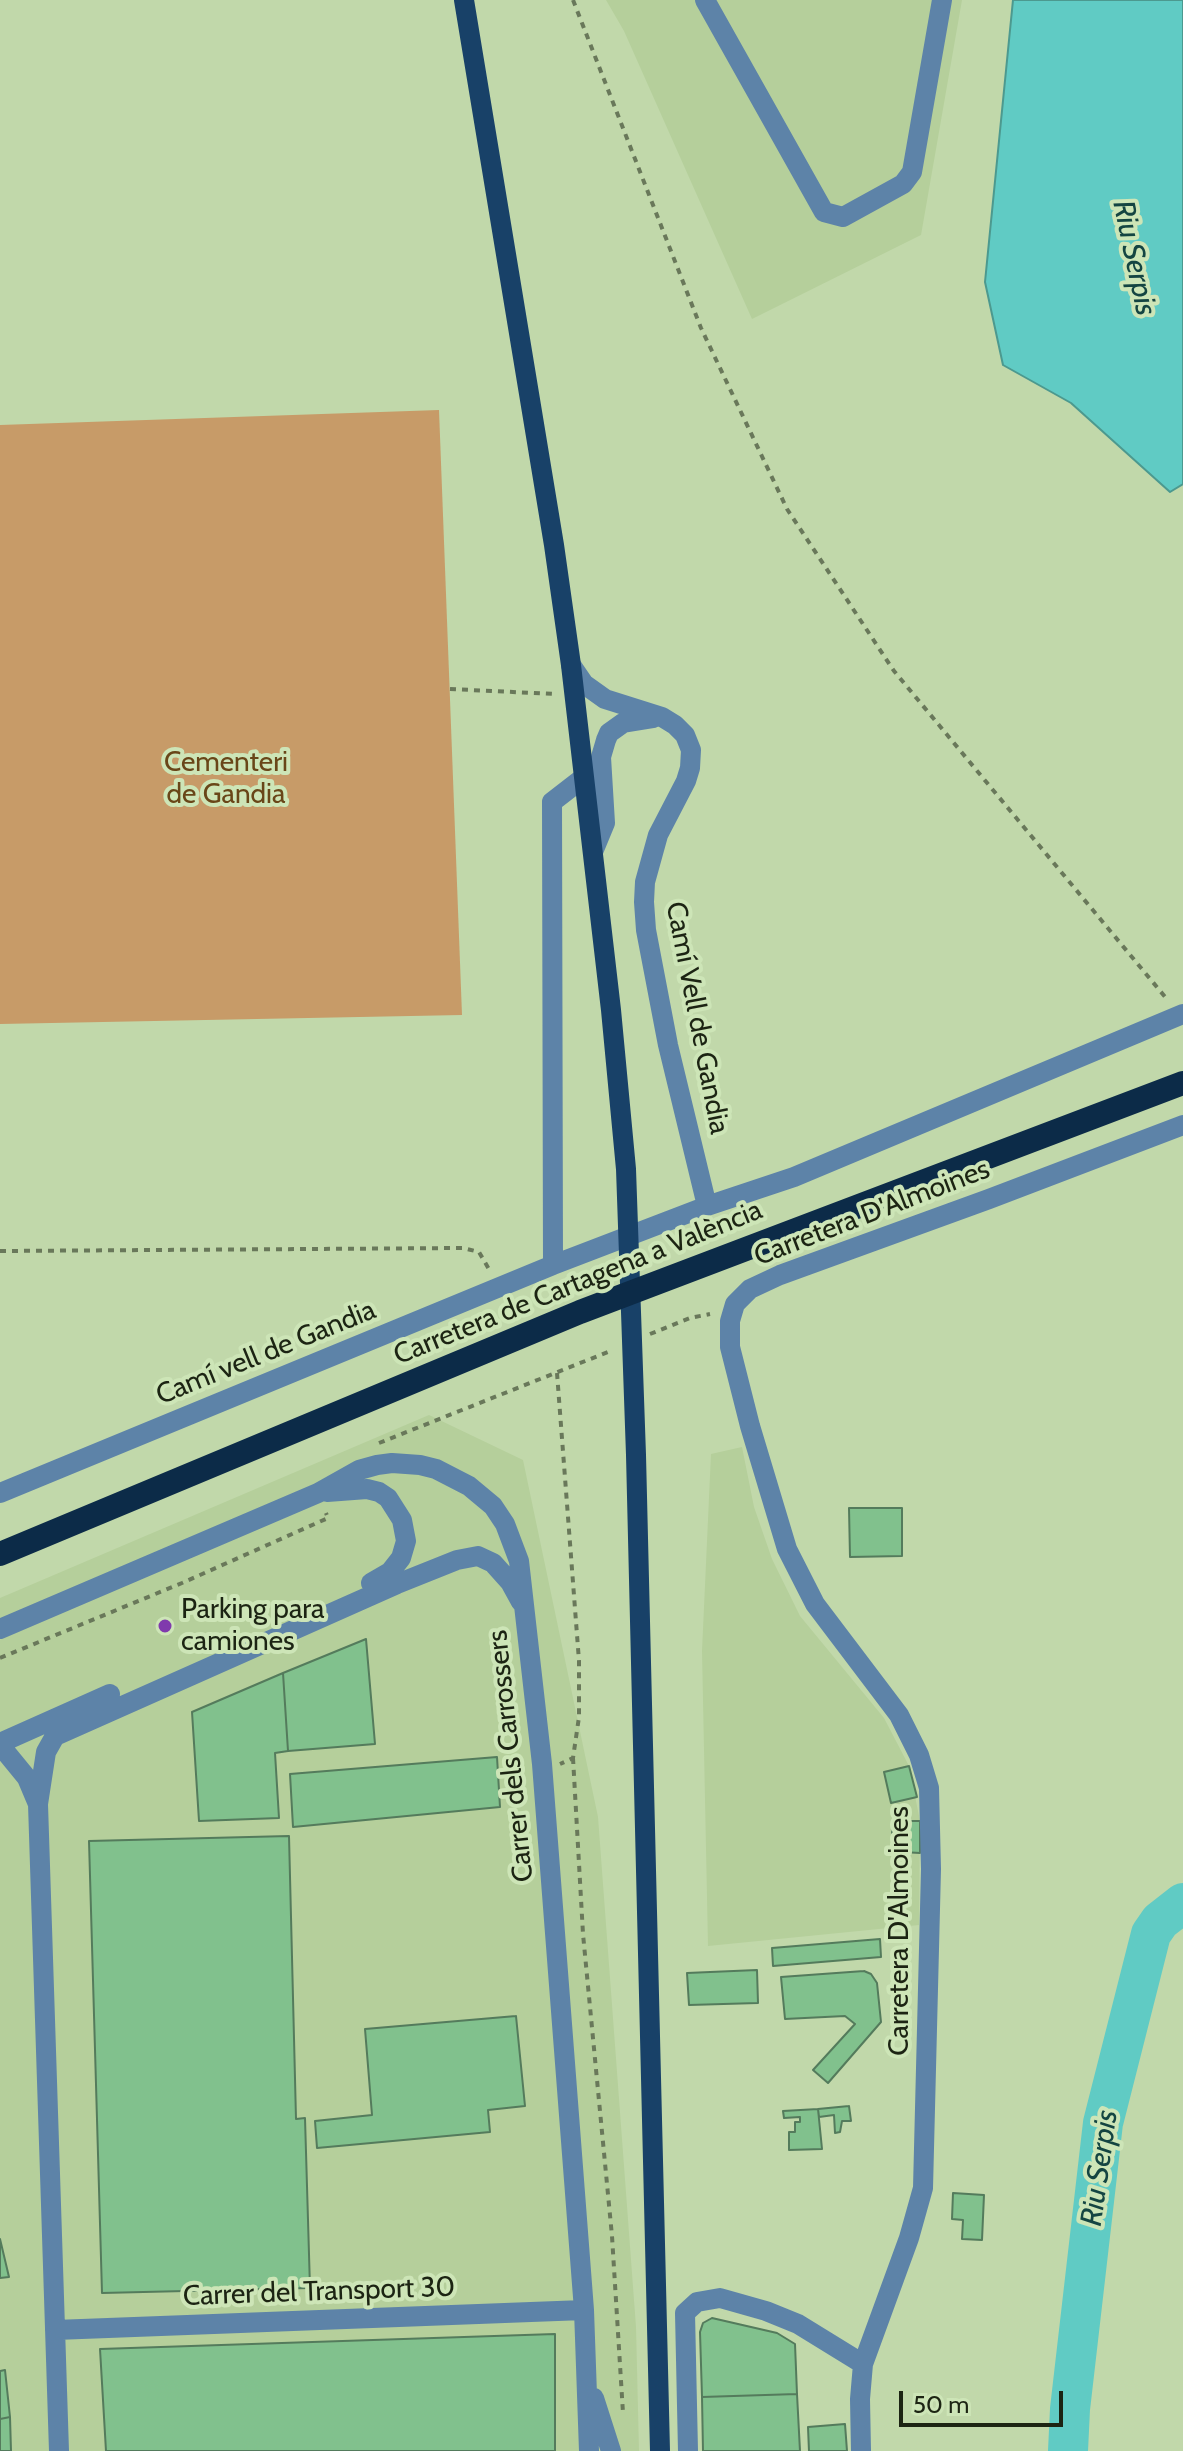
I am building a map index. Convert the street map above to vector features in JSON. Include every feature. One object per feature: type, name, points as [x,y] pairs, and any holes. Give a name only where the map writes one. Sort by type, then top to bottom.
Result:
[{"type":"highway","name":"Carretera de Cartagena a València","points":[[0,1554],[580,1312],[1183,1083]]},
{"type":"main road","points":[[464,0],[571,665],[626,1169],[636,1455],[660,2451]]},
{"type":"street","points":[[705,0],[824,212],[843,217],[903,184],[912,172],[942,0]]},
{"type":"street","name":"Camí Vell de Gandia","points":[[571,665],[584,684],[605,699],[662,717],[675,725],[685,735],[691,750],[690,768],[658,835],[648,867],[644,902],[646,930],[668,1045],[707,1206]]},
{"type":"street","points":[[593,852],[605,823],[601,757],[609,733],[623,723],[662,717]]},
{"type":"street","points":[[553,1265],[552,802],[583,778]]},
{"type":"street","name":"Camí vell de Gandia","points":[[0,1493],[553,1265],[707,1206],[794,1177],[1182,1014]]},
{"type":"street","name":"Carretera D'Almoines","points":[[861,2451],[863,2364],[909,2238],[923,2188],[931,1869],[929,1788],[919,1755],[899,1715],[815,1604],[787,1549],[730,1347],[732,1313],[735,1304],[750,1289],[780,1275],[1183,1125]]},
{"type":"street","points":[[0,1629],[318,1493],[359,1470],[392,1463],[420,1465],[454,1477],[493,1506],[505,1524],[519,1561],[524,1607]]},
{"type":"street","points":[[59,2451],[38,1804],[27,1778],[0,1744],[294,1614],[377,1581],[390,1572],[401,1558],[406,1541],[402,1520],[388,1498],[367,1489],[318,1493]]},
{"type":"street","name":"Carrer dels Carrossers","points":[[38,1804],[46,1752],[55,1736],[457,1560],[478,1556],[493,1563],[510,1582],[524,1607],[542,1764],[584,2310],[589,2451]]},
{"type":"street","points":[[688,2451],[685,2313],[690,2306],[720,2298],[751,2306],[798,2324],[863,2364]]},
{"type":"street","name":"Carrer del Transport 30","points":[[55,2330],[584,2310]]},
{"type":"street","points":[[586,2376],[611,2451]]},
{"type":"path","points":[[573,0],[701,328],[787,509],[894,671],[1027,834],[1182,1014]]},
{"type":"path","points":[[450,689],[573,694]]},
{"type":"path","points":[[0,1251],[463,1248],[479,1252],[498,1287]]},
{"type":"path","points":[[646,1336],[690,1318],[718,1312],[732,1313]]},
{"type":"path","points":[[368,1447],[616,1348]]},
{"type":"path","points":[[557,1373],[579,1661],[579,1717],[573,1758],[583,1934],[612,2236],[623,2417]]},
{"type":"path","points":[[0,1658],[182,1583],[328,1518]]},
{"type":"path","points":[[542,1764],[564,1764],[573,1758]]},
{"type":"shaded area","points":[[606,0],[962,0],[921,235],[752,319],[624,31]]},
{"type":"shaded area","points":[[429,1415],[523,1460],[598,1817],[636,2327],[639,2451],[0,2451],[0,1598]]},
{"type":"shaded area","points":[[742,1447],[754,1507],[772,1559],[800,1616],[884,1718],[909,1766],[920,1821],[919,1925],[708,1946],[702,1651],[711,1454]]},
{"type":"green space","name":"Cementeri de Gandia","points":[[439,410],[462,1015],[0,1024],[0,425]]},
{"type":"water","points":[[1013,0],[1183,0],[1183,484],[1170,492],[1071,403],[1003,365],[985,282]]},
{"type":"building","points":[[849,1508],[902,1508],[902,1556],[850,1557]]},
{"type":"building","points":[[366,1639],[375,1744],[288,1751],[283,1673]]},
{"type":"building","points":[[283,1673],[288,1751],[275,1753],[279,1818],[199,1821],[192,1712]]},
{"type":"building","points":[[497,1757],[500,1807],[293,1827],[290,1774]]},
{"type":"building","points":[[909,1766],[917,1797],[891,1803],[884,1772]]},
{"type":"building","points":[[895,1812],[904,1813],[905,1821],[920,1821],[920,1853],[902,1852],[903,1834],[892,1833]]},
{"type":"building","points":[[289,1836],[296,2119],[305,2118],[310,2288],[102,2293],[89,1841]]},
{"type":"building","points":[[880,1939],[881,1957],[773,1966],[772,1948]]},
{"type":"building","points":[[757,1970],[758,2003],[689,2005],[687,1973]]},
{"type":"building","points":[[864,1971],[871,1974],[877,1983],[881,2022],[828,2083],[813,2070],[855,2024],[845,2016],[785,2019],[781,1977]]},
{"type":"building","points":[[516,2016],[525,2106],[488,2110],[490,2132],[317,2148],[315,2121],[372,2115],[365,2029]]},
{"type":"building","points":[[849,2106],[851,2121],[842,2121],[840,2132],[835,2133],[834,2115],[819,2117],[818,2109]]},
{"type":"building","points":[[818,2109],[822,2149],[789,2150],[789,2132],[795,2132],[795,2122],[800,2122],[800,2117],[784,2118],[783,2111]]},
{"type":"building","points":[[953,2193],[984,2195],[982,2240],[962,2239],[963,2220],[952,2219]]},
{"type":"building","points":[[0,2239],[9,2277],[0,2278]]},
{"type":"building","points":[[712,2318],[777,2333],[795,2344],[797,2394],[702,2397],[700,2332],[703,2323]]},
{"type":"building","points":[[555,2334],[555,2451],[106,2451],[100,2349]]},
{"type":"building","points":[[5,2370],[10,2417],[0,2419],[0,2371]]},
{"type":"building","points":[[797,2394],[800,2451],[703,2451],[702,2397]]},
{"type":"building","points":[[10,2417],[11,2451],[0,2451],[0,2419]]},
{"type":"building","points":[[845,2424],[847,2451],[809,2451],[808,2427]]},
{"type":"waterway","name":"Riu Serpis","points":[[1068,2451],[1070,2409],[1103,2123],[1151,1934],[1160,1921],[1183,1903]]},
{"type":"place","name":"Parking para camiones","points":[[165,1626]]}]
